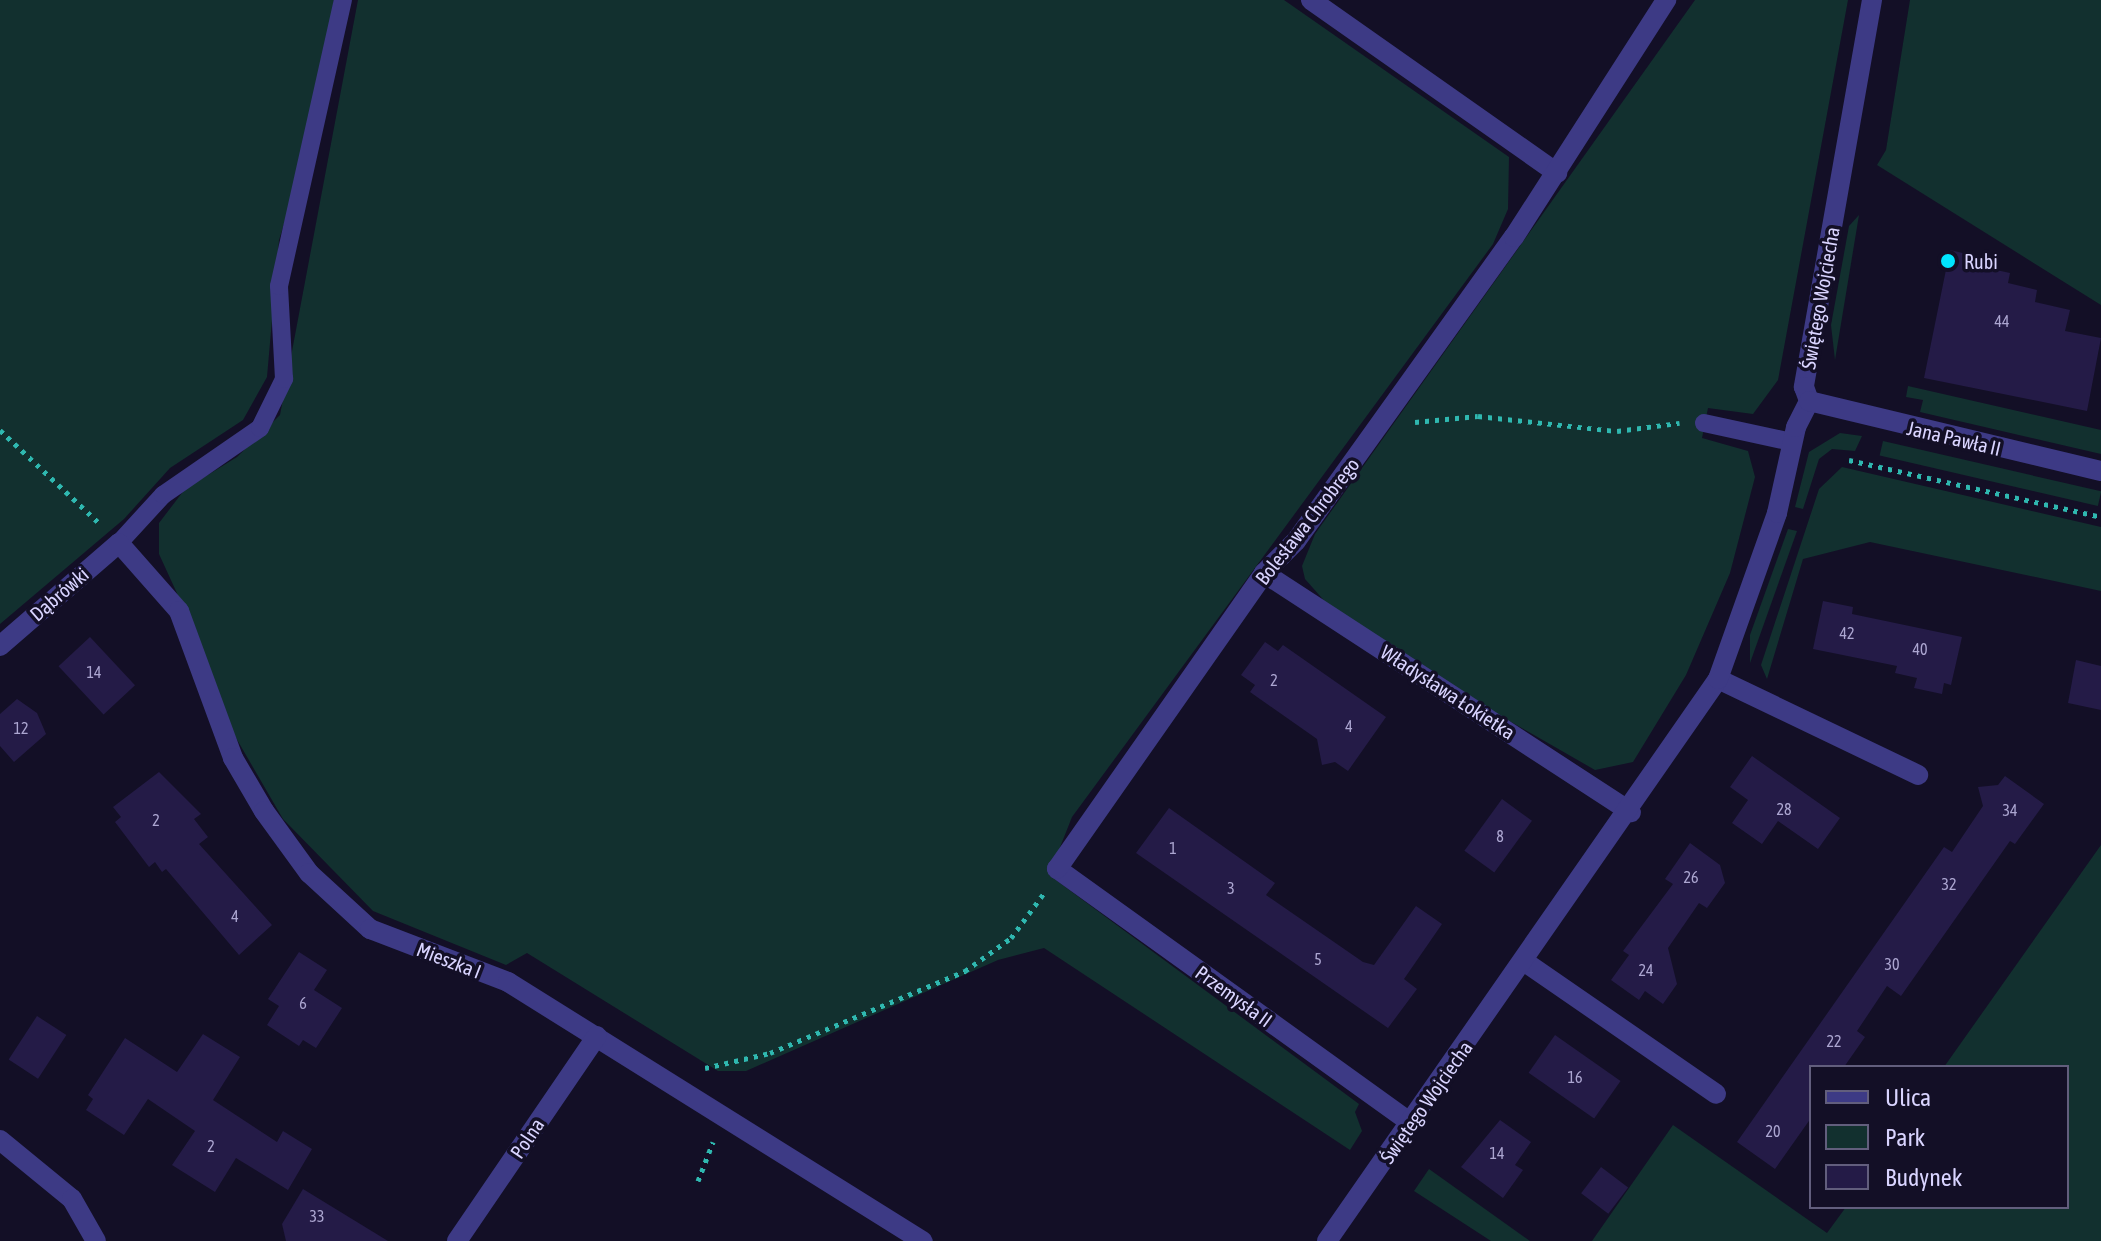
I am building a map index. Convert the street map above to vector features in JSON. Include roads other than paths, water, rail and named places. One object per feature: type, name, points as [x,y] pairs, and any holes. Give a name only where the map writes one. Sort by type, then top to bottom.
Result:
[{"type":"street","points":[[1311,0],[1557,173]]},
{"type":"street","name":"Bolesława Chrobrego","points":[[1057,869],[1264,573],[1296,541],[1380,426],[1557,173],[1666,0]]},
{"type":"street","name":"Świętego Wojciecha","points":[[1327,1241],[1631,812],[1718,679],[1777,513],[1792,442],[1809,401],[1804,387],[1872,0]]},
{"type":"street","name":"Jana Pawła II","points":[[1809,401],[2101,471]]},
{"type":"street","name":"Dąbrówki","points":[[0,646],[119,543]]},
{"type":"street","name":"Mieszka I","points":[[119,543],[179,611],[233,758],[309,873],[370,929],[508,982],[923,1241]]},
{"type":"street","name":"Władysława Łokietka","points":[[1264,573],[1631,812]]},
{"type":"street","points":[[1718,679],[1918,775]]},
{"type":"street","name":"Przemysła II","points":[[1057,869],[1411,1123]]},
{"type":"street","points":[[1525,962],[1716,1094]]},
{"type":"street","name":"Polna","points":[[457,1241],[597,1036]]},
{"type":"street","points":[[0,1140],[72,1199],[96,1241]]},
{"type":"lane","points":[[119,543],[163,495],[260,428],[284,379],[279,286],[343,0]]},
{"type":"lane","points":[[1704,423],[1792,442]]},
{"type":"place","name":"Rubi","points":[[1948,261]]}]
